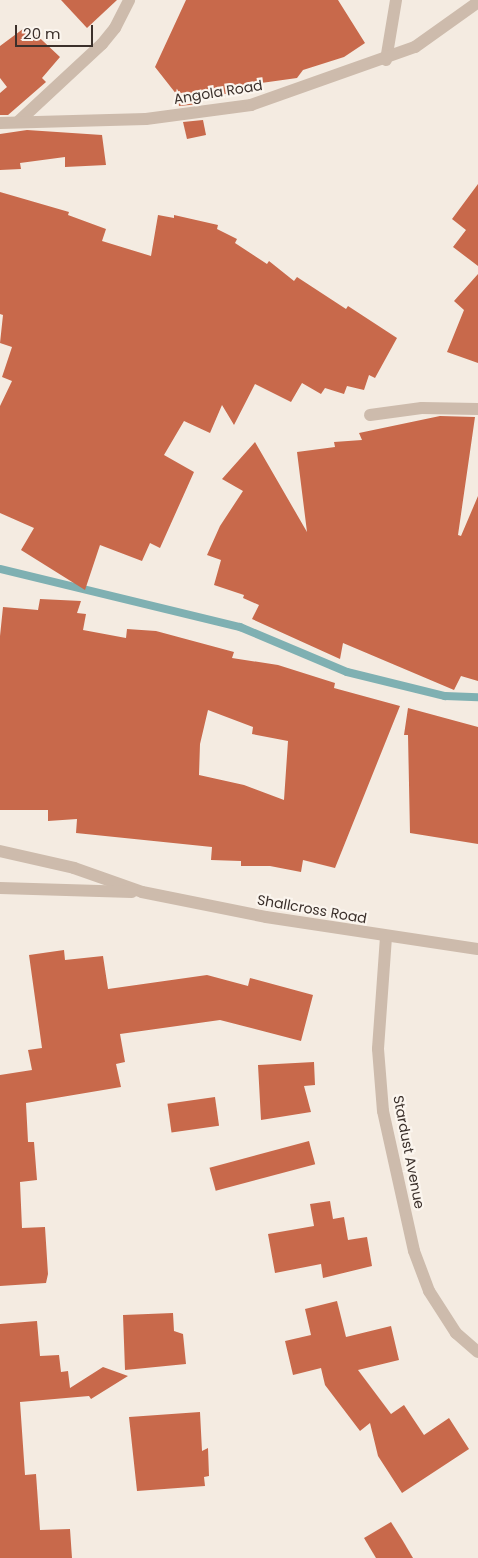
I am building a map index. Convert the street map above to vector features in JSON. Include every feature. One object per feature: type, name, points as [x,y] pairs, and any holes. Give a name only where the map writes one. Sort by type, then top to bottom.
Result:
[{"type":"street","points":[[19,121],[102,44],[115,28],[129,0]]},
{"type":"street","points":[[386,60],[396,0]]},
{"type":"street","name":"Angola Road","points":[[0,123],[146,119],[251,105],[386,60],[415,47],[478,2]]},
{"type":"street","points":[[370,415],[422,408],[478,409]]},
{"type":"street","name":"Shallcross Road","points":[[0,851],[74,868],[142,892]]},
{"type":"street","name":"Shallcross Road","points":[[0,888],[142,892],[386,937],[478,949]]},
{"type":"street","name":"Stardust Avenue","points":[[386,937],[378,1049],[387,1129],[414,1251],[429,1291],[456,1333],[478,1352]]},
{"type":"building","points":[[61,0],[117,0],[87,28]]},
{"type":"building","points":[[186,0],[338,0],[365,43],[344,57],[303,70],[297,78],[240,86],[239,95],[198,92],[200,104],[179,106],[177,95],[155,67]]},
{"type":"building","points":[[27,26],[60,57],[42,78],[46,82],[8,115],[0,115],[0,93],[7,87],[0,78],[0,46]]},
{"type":"building","points":[[203,120],[206,135],[187,139],[183,122]]},
{"type":"building","points":[[27,130],[102,135],[106,165],[65,167],[65,157],[20,163],[21,169],[0,170],[0,134]]},
{"type":"building","points":[[478,184],[478,266],[453,247],[466,230],[452,219]]},
{"type":"building","points":[[0,192],[69,212],[68,215],[106,229],[102,241],[151,256],[158,215],[174,218],[174,215],[218,225],[217,229],[237,239],[235,243],[267,264],[269,261],[294,281],[297,277],[346,309],[348,306],[397,338],[375,378],[369,375],[364,390],[347,386],[344,394],[325,388],[321,394],[302,383],[291,402],[255,384],[234,425],[222,405],[210,433],[184,421],[164,455],[194,472],[160,548],[150,543],[142,561],[100,545],[85,590],[21,550],[34,528],[0,513],[0,406],[12,381],[2,377],[12,347],[0,343],[3,315],[0,314]]},
{"type":"building","points":[[478,274],[478,363],[447,352],[464,310],[454,301]]},
{"type":"building","points":[[440,416],[475,417],[458,535],[461,536],[478,496],[478,681],[461,676],[454,690],[343,643],[340,659],[252,619],[259,605],[243,598],[244,595],[214,585],[221,560],[207,555],[220,526],[243,491],[222,479],[255,442],[307,532],[297,452],[335,447],[334,442],[362,440],[359,433]]},
{"type":"building","points":[[40,599],[81,601],[77,613],[86,614],[83,630],[126,638],[127,629],[156,631],[234,652],[232,658],[278,665],[335,683],[334,688],[400,706],[335,868],[303,860],[301,872],[270,866],[241,866],[241,861],[211,860],[212,847],[76,833],[77,819],[48,821],[48,810],[0,810],[0,636],[3,607],[38,610]],"holes":[[[208,710],[253,727],[252,734],[288,741],[284,800],[244,785],[199,775],[200,744]]]},
{"type":"building","points":[[408,708],[478,727],[478,844],[410,833],[408,735],[404,735]]},
{"type":"building","points":[[64,950],[65,960],[103,956],[108,989],[207,975],[248,986],[250,978],[313,995],[301,1041],[220,1020],[120,1034],[125,1062],[116,1064],[121,1087],[26,1103],[28,1142],[34,1142],[37,1180],[20,1182],[22,1228],[45,1227],[48,1274],[46,1283],[0,1286],[0,1075],[32,1070],[28,1050],[42,1048],[29,955]]},
{"type":"building","points":[[314,1062],[315,1085],[304,1086],[311,1112],[261,1120],[258,1065]]},
{"type":"building","points":[[215,1097],[219,1126],[172,1132],[167,1104]]},
{"type":"building","points":[[309,1141],[315,1164],[216,1191],[210,1168]]},
{"type":"building","points":[[330,1201],[333,1219],[344,1217],[348,1240],[367,1237],[372,1266],[323,1278],[321,1264],[275,1273],[268,1234],[314,1226],[310,1204]]},
{"type":"building","points":[[337,1301],[346,1337],[391,1326],[399,1360],[358,1370],[391,1414],[404,1405],[424,1435],[449,1418],[469,1449],[402,1493],[378,1456],[370,1423],[360,1431],[325,1385],[321,1368],[293,1375],[285,1341],[311,1335],[305,1309]]},
{"type":"building","points":[[173,1313],[174,1331],[183,1334],[186,1364],[125,1370],[123,1315]]},
{"type":"building","points":[[37,1321],[40,1356],[59,1355],[61,1372],[68,1371],[70,1388],[103,1367],[128,1376],[91,1399],[89,1396],[20,1402],[25,1475],[36,1474],[40,1530],[70,1529],[72,1558],[0,1558],[0,1324]]},
{"type":"building","points":[[200,1412],[202,1451],[208,1448],[209,1476],[204,1477],[205,1486],[137,1491],[129,1417]]},
{"type":"building","points":[[391,1522],[413,1558],[376,1558],[364,1538]]},
{"type":"waterway","points":[[0,569],[240,627],[347,672],[445,696],[478,697]]}]
